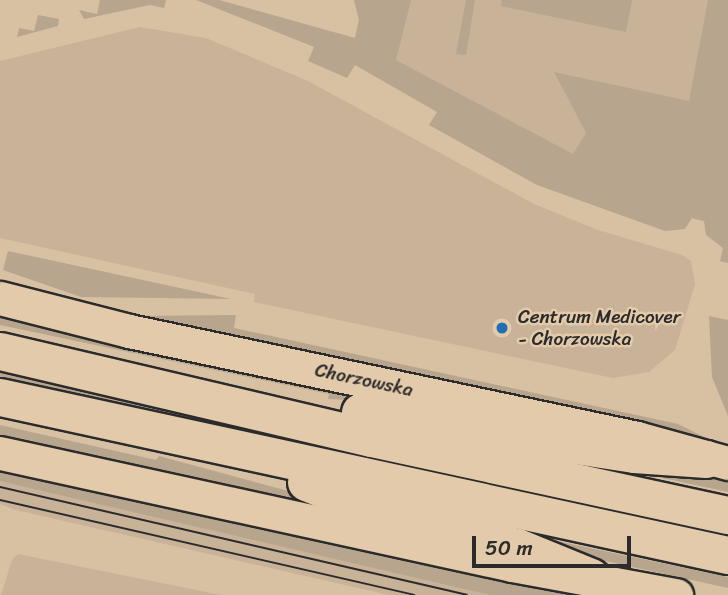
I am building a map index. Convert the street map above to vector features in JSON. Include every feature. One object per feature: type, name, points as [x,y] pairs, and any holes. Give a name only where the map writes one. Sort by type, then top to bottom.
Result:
[{"type":"main road","name":"Chorzowska","points":[[0,298],[129,331],[637,438],[717,461]]},
{"type":"main road","points":[[0,351],[374,415],[634,454],[717,461]]},
{"type":"main road","points":[[0,351],[728,515]]},
{"type":"main road","points":[[0,397],[728,555]]},
{"type":"main road","points":[[201,440],[366,506],[517,547],[591,576]]},
{"type":"main road","points":[[0,453],[512,565],[591,576],[676,595]]},
{"type":"shaded area","points":[[100,0],[166,0],[164,8],[150,5],[84,19],[79,10],[97,14]]},
{"type":"shaded area","points":[[196,0],[219,0],[355,38],[359,20],[354,0],[411,0],[396,60],[573,154],[586,133],[554,72],[689,101],[708,0],[728,0],[728,263],[720,261],[723,248],[706,235],[704,221],[692,218],[685,229],[665,231],[537,185],[429,125],[437,112],[355,65],[347,78],[308,61],[314,47]]},
{"type":"shaded area","points":[[354,0],[728,0],[728,208],[724,227],[691,218],[355,38],[359,20]]},
{"type":"shaded area","points":[[466,0],[475,0],[466,55],[456,54]]},
{"type":"shaded area","points":[[502,0],[632,0],[626,32],[501,6]]},
{"type":"shaded area","points":[[38,15],[59,19],[58,26],[17,37],[19,28],[34,31]]},
{"type":"shaded area","points":[[140,27],[206,38],[308,81],[534,204],[598,230],[682,255],[691,261],[695,284],[675,350],[649,372],[613,378],[254,302],[255,294],[0,238],[0,61]]},
{"type":"shaded area","points":[[8,251],[231,299],[81,297],[3,270]]},
{"type":"shaded area","points":[[0,315],[404,402],[328,399],[329,394],[0,325]]},
{"type":"shaded area","points":[[236,315],[234,328],[678,424],[714,442],[131,316]]},
{"type":"shaded area","points":[[709,316],[728,320],[728,416],[712,377]]},
{"type":"shaded area","points":[[0,370],[728,525],[726,537],[0,382]]},
{"type":"shaded area","points":[[0,425],[156,460],[159,456],[410,524],[0,442]]},
{"type":"shaded area","points":[[522,448],[663,467],[728,481],[728,492]]},
{"type":"shaded area","points":[[0,465],[596,595],[490,595],[0,481]]},
{"type":"shaded area","points":[[0,481],[291,545],[490,595],[389,595],[16,510],[0,504]]},
{"type":"shaded area","points":[[505,530],[728,577],[728,588],[592,558]]},
{"type":"shaded area","points":[[18,554],[221,595],[1,595],[12,560]]},
{"type":"tram line","points":[[0,487],[467,595]]},
{"type":"tram line","points":[[0,500],[414,595]]},
{"type":"place","name":"Centrum Medicover - Chorzowska","points":[[502,328]]}]
